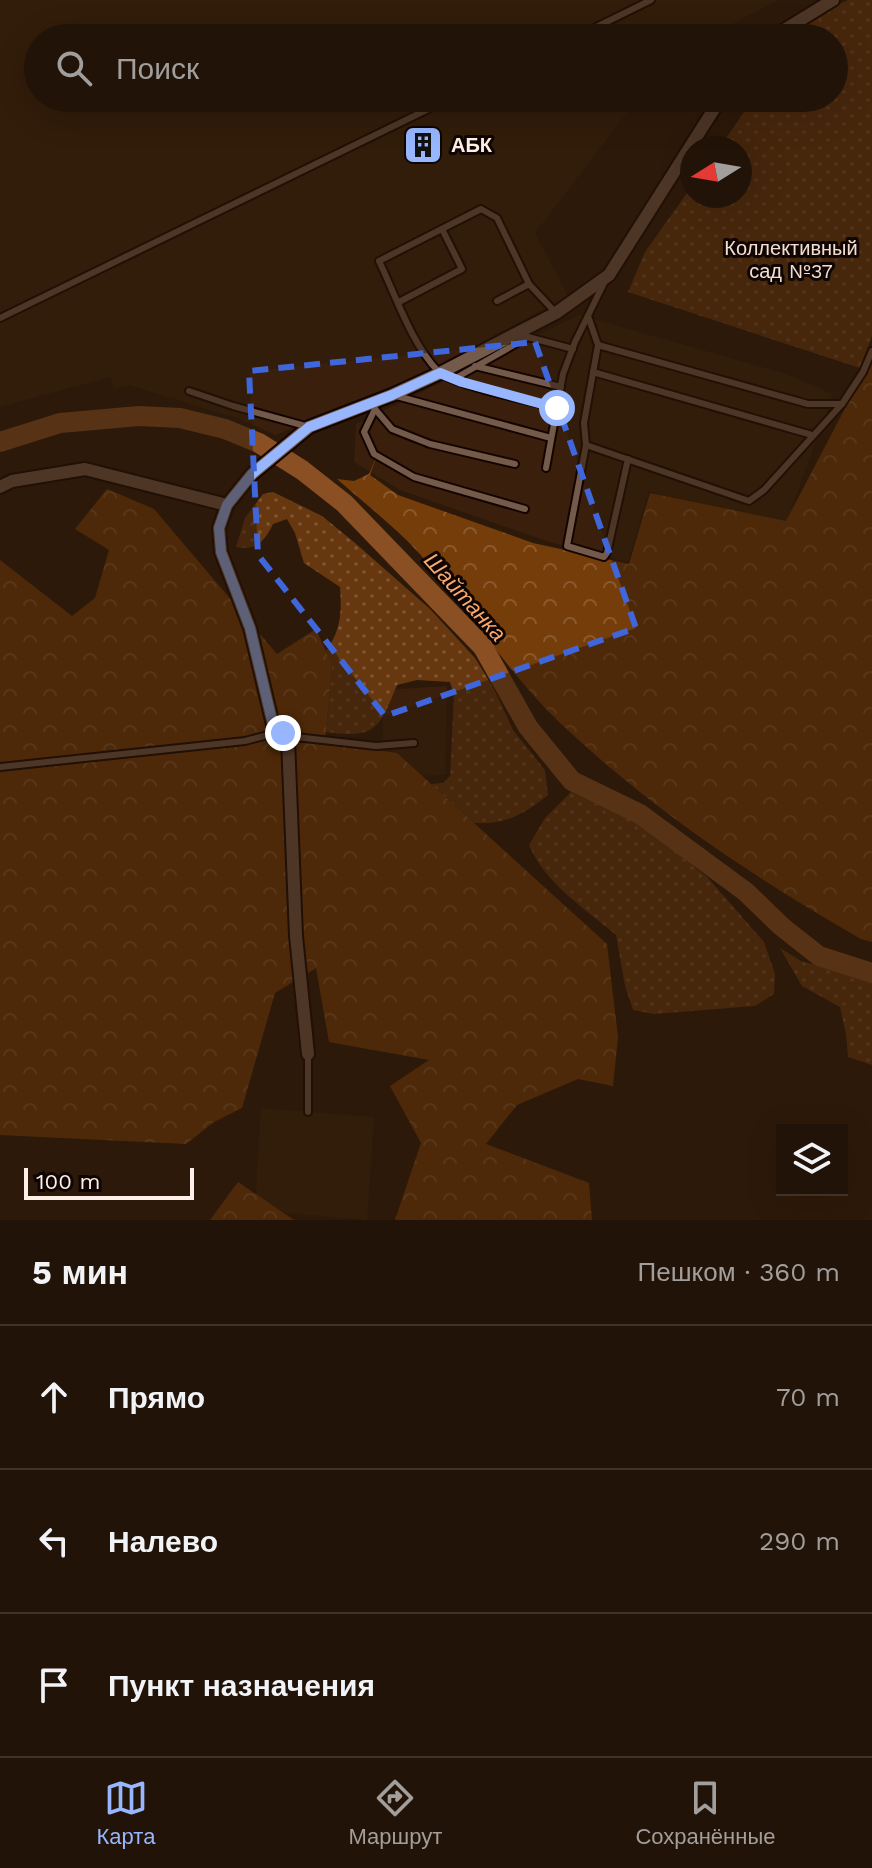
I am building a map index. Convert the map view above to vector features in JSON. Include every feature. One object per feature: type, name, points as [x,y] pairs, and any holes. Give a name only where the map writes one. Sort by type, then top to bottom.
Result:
[{"type":"street","points":[[794,24],[833,0]]},
{"type":"street","points":[[308,1054],[296,936],[282,734],[250,628],[221,552],[219,528],[227,505],[252,474],[309,427],[372,406],[440,373],[556,313],[609,275],[712,112]]},
{"type":"street","points":[[0,487],[12,481],[85,469],[227,505]]},
{"type":"lane","points":[[602,24],[651,0]]},
{"type":"lane","points":[[0,318],[422,112]]},
{"type":"lane","points":[[556,313],[529,284],[497,218],[481,209],[379,261],[421,347],[440,373],[557,408]]},
{"type":"lane","points":[[399,302],[462,269],[442,229]]},
{"type":"lane","points":[[546,468],[561,387],[573,349],[609,275]]},
{"type":"lane","points":[[497,301],[529,284]]},
{"type":"lane","points":[[588,316],[598,345],[584,423],[586,445],[567,546],[604,557],[607,553],[628,459]]},
{"type":"lane","points":[[454,379],[528,337],[573,349]]},
{"type":"lane","points":[[598,345],[808,404],[842,404]]},
{"type":"lane","points":[[586,445],[749,501],[764,490],[842,404],[863,372],[872,351]]},
{"type":"lane","points":[[475,366],[561,387]]},
{"type":"lane","points":[[593,372],[812,435]]},
{"type":"lane","points":[[189,391],[309,427]]},
{"type":"lane","points":[[392,395],[551,438]]},
{"type":"lane","points":[[372,406],[392,429],[404,434],[430,444],[515,464]]},
{"type":"lane","points":[[372,406],[364,432],[374,454],[414,477],[525,509]]},
{"type":"lane","points":[[0,767],[245,741],[282,734],[376,746],[414,743]]},
{"type":"lane","points":[[308,1054],[308,1112]]},
{"type":"highlighted area","points":[[535,342],[636,628],[385,716],[258,555],[249,371]]},
{"type":"shaded area","points":[[0,0],[779,0],[732,24],[24,24],[24,112],[627,112],[535,233],[568,296],[429,371],[276,435],[236,418],[129,385],[114,389],[110,377],[0,407]]},
{"type":"shaded area","points":[[579,315],[783,373],[833,394],[782,535],[649,491],[628,562],[549,542],[400,490],[354,462],[356,424]]},
{"type":"shaded area","points":[[447,686],[445,775],[383,777],[383,690]]},
{"type":"shaded area","points":[[261,1108],[374,1117],[367,1220],[255,1210]]},
{"type":"green space","name":"Коллективный сад №37","points":[[848,0],[872,0],[872,336],[860,368],[628,292],[645,252],[680,203],[680,208],[752,208],[752,136],[727,136],[744,112],[848,112],[848,24],[807,24],[812,17]]},
{"type":"green space","points":[[872,357],[872,942],[861,939],[741,865],[665,811],[592,752],[538,701],[418,552],[337,479],[354,481],[369,474],[378,453],[370,475],[398,495],[533,543],[629,564],[650,493],[786,521]]},
{"type":"green space","points":[[107,489],[154,509],[277,654],[316,629],[332,665],[325,743],[397,753],[607,944],[618,1037],[613,1086],[578,1079],[517,1105],[486,1144],[589,1183],[592,1220],[395,1220],[421,1143],[390,1086],[429,1060],[329,1042],[316,968],[275,993],[242,1108],[214,1122],[186,1144],[0,1135],[0,560],[72,616],[95,598],[109,550],[75,529]]},
{"type":"green space","points":[[273,492],[322,516],[355,543],[430,609],[475,658],[513,730],[545,770],[548,795],[514,817],[474,823],[431,784],[443,783],[450,776],[454,694],[450,682],[417,680],[397,685],[374,727],[356,734],[326,732],[332,666],[326,651],[335,636],[339,620],[340,587],[304,563],[295,533],[287,519],[273,524],[263,540],[254,546],[236,547],[245,518],[263,494]]},
{"type":"green space","points":[[571,792],[644,826],[708,878],[764,942],[775,974],[774,994],[755,1006],[654,1014],[633,1010],[625,986],[616,935],[555,883],[529,845],[545,818]]},
{"type":"green space","points":[[780,948],[801,961],[872,981],[872,1065],[848,1057],[840,1007],[802,986]]},
{"type":"green space","points":[[238,1182],[294,1220],[210,1220]]},
{"type":"waterway","name":"Шайтанка","points":[[0,442],[60,423],[139,416],[180,418],[225,429],[259,443],[302,470],[344,503],[483,647],[528,727],[572,781],[640,814],[746,892],[781,926],[819,956],[872,973]]},
{"type":"place","name":"АБК","points":[[423,145]]},
{"type":"route","points":[[283,733],[276,733],[274,729],[250,628],[221,552],[219,528],[227,505],[252,474],[309,427],[440,373],[557,408]]}]
